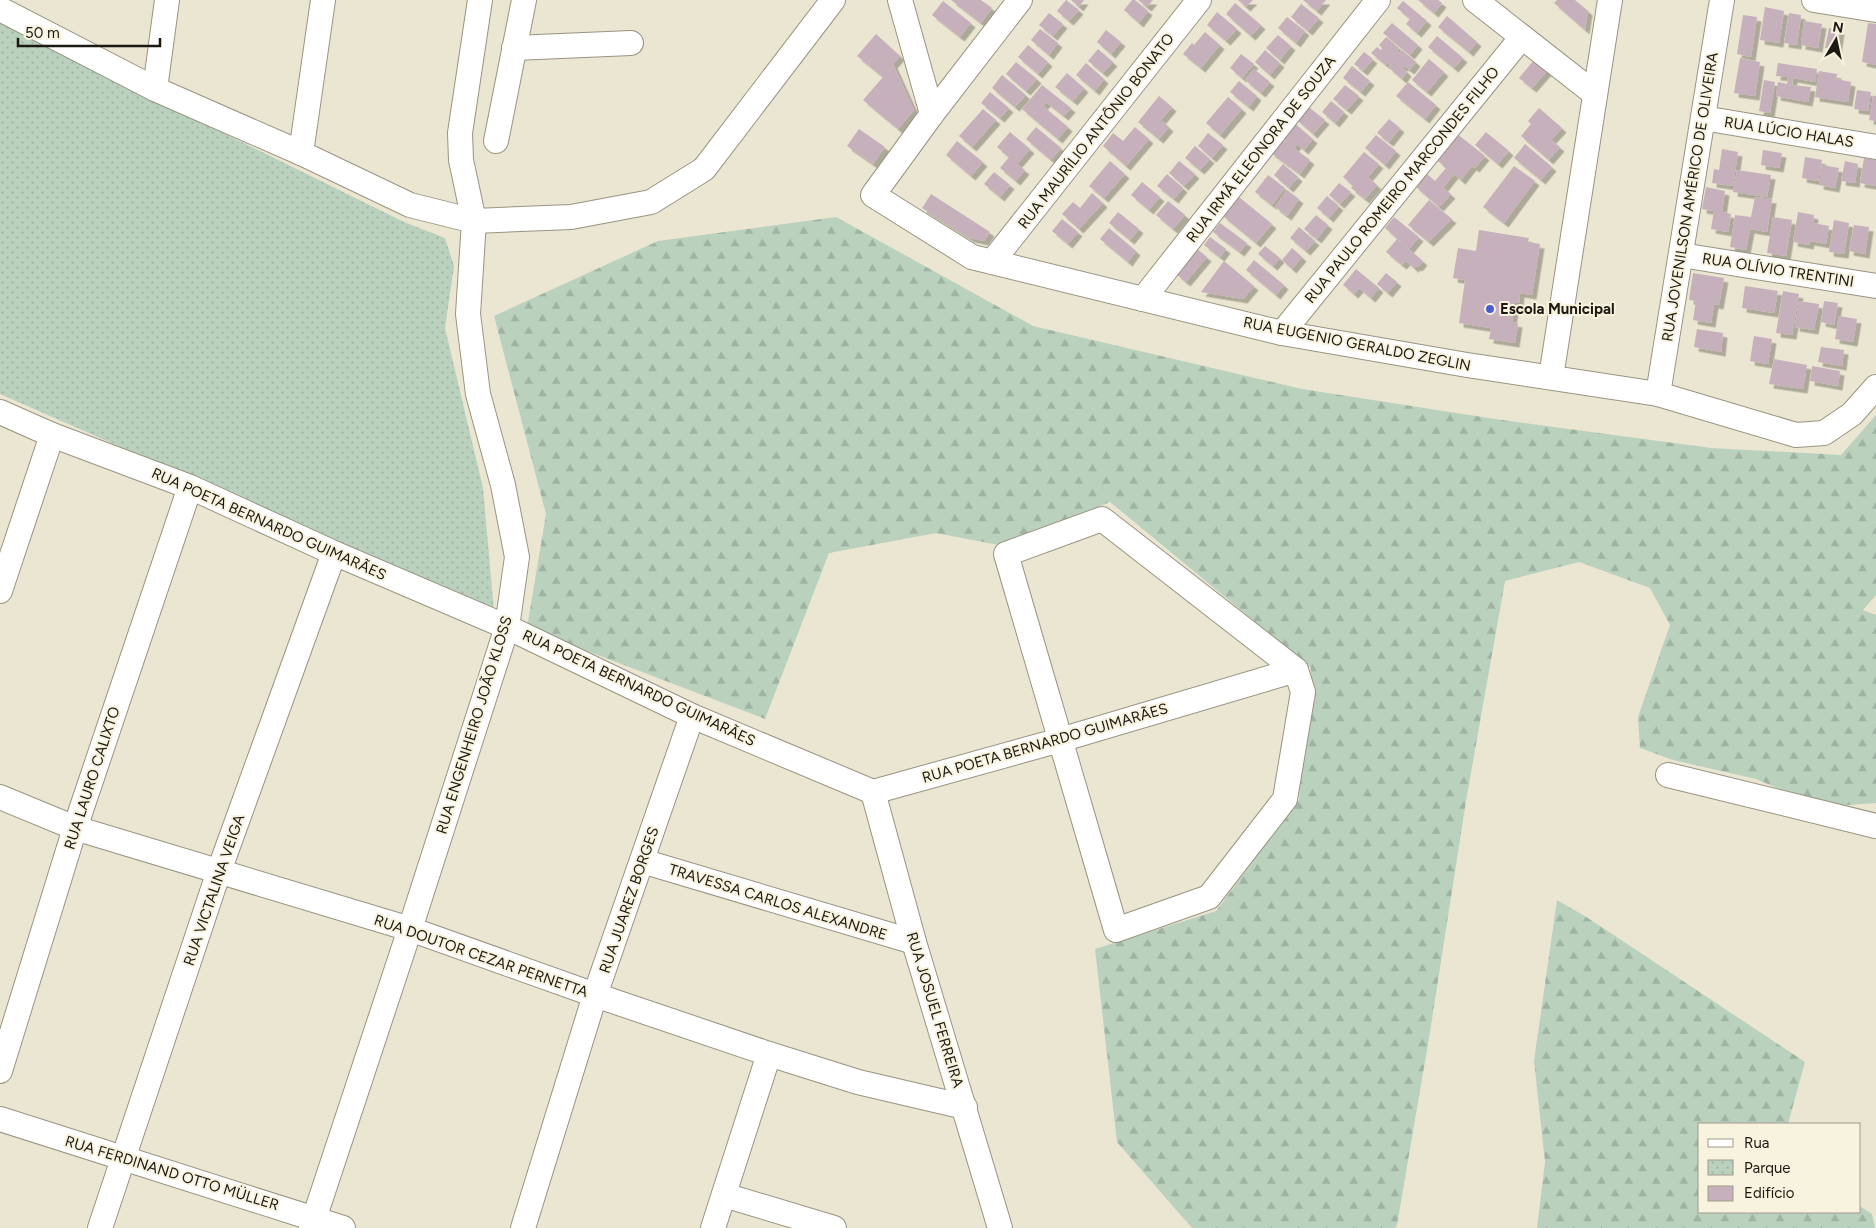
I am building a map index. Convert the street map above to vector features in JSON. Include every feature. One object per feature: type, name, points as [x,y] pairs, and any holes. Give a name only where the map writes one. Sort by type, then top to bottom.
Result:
[{"type":"street","points":[[155,89],[167,0]]},
{"type":"street","points":[[301,153],[323,0]]},
{"type":"street","name":"RUA ENGENHEIRO JOÃO KLOSS","points":[[313,1223],[507,627],[517,557],[502,485],[478,394],[468,314],[474,221],[461,160],[460,133],[480,0]]},
{"type":"street","points":[[496,141],[524,0]]},
{"type":"street","points":[[0,9],[155,89],[301,153],[410,205],[474,221],[571,217],[651,202],[659,198],[704,169],[833,0]]},
{"type":"street","points":[[900,0],[932,114]]},
{"type":"street","points":[[932,114],[1020,0]]},
{"type":"street","name":"RUA MAURÍLIO ANTÔNIO BONATO","points":[[992,262],[1200,0]]},
{"type":"street","name":"RUA IRMÃ ELEONORA DE SOUZA","points":[[1144,299],[1378,0]]},
{"type":"street","points":[[1475,0],[1595,94]]},
{"type":"street","points":[[1551,377],[1610,0]]},
{"type":"street","name":"RUA JOVENILSON AMÉRICO DE OLIVEIRA","points":[[1658,394],[1722,0]]},
{"type":"street","points":[[1814,0],[1876,10]]},
{"type":"street","name":"RUA PAULO ROMEIRO MARCONDES FILHO","points":[[1282,333],[1522,37]]},
{"type":"street","points":[[514,48],[631,43]]},
{"type":"street","name":"RUA EUGENIO GERALDO ZEGLIN","points":[[932,114],[874,195],[972,257],[1282,333],[1476,366],[1658,394],[1796,435],[1824,433],[1852,414],[1876,387]]},
{"type":"street","name":"RUA LÚCIO HALAS","points":[[1703,118],[1876,147]]},
{"type":"street","name":"RUA OLÍVIO TRENTINI","points":[[1681,255],[1876,286]]},
{"type":"street","name":"RUA POETA BERNARDO GUIMARÃES","points":[[0,412],[52,435],[190,487],[334,553],[507,627],[692,716],[873,792],[1060,740],[1296,670]]},
{"type":"street","points":[[0,591],[52,435]]},
{"type":"street","name":"RUA LAURO CALIXTO","points":[[0,1071],[75,828],[190,487]]},
{"type":"street","points":[[1102,520],[1296,670],[1303,692],[1285,799],[1209,896],[1116,930],[1006,554],[1102,520]]},
{"type":"street","name":"RUA VICTALINA VEIGA","points":[[100,1228],[219,871],[334,553]]},
{"type":"street","name":"RUA JUAREZ BORGES","points":[[523,1228],[595,995],[692,716]]},
{"type":"street","points":[[1668,776],[1876,826]]},
{"type":"street","name":"RUA JOSUEL FERREIRA","points":[[873,792],[914,942],[965,1106],[1000,1228]]},
{"type":"street","name":"RUA DOUTOR CEZAR PERNETTA","points":[[0,797],[75,828],[410,929],[769,1054],[858,1082],[965,1106]]},
{"type":"street","name":"TRAVESSA CARLOS ALEXANDRE","points":[[642,861],[914,942]]},
{"type":"street","points":[[713,1228],[769,1054]]},
{"type":"street","name":"RUA FERDINAND OTTO MÜLLER","points":[[0,1119],[313,1223],[343,1228]]},
{"type":"street","points":[[724,1194],[834,1228]]},
{"type":"green space","points":[[0,23],[404,222],[445,238],[454,266],[445,328],[483,488],[494,611],[0,394]]},
{"type":"green space","points":[[836,217],[1033,326],[1302,389],[1495,419],[1711,448],[1841,455],[1876,415],[1876,595],[1863,610],[1876,615],[1876,803],[1834,806],[1803,799],[1756,779],[1673,760],[1640,748],[1638,717],[1670,625],[1650,588],[1579,562],[1505,581],[1466,801],[1430,1032],[1397,1225],[1395,1228],[1192,1228],[1117,1142],[1095,949],[1216,911],[1299,800],[1311,668],[1110,502],[1004,546],[936,533],[829,553],[765,719],[527,628],[546,514],[494,316],[658,241]]},
{"type":"green space","points":[[1557,900],[1588,918],[1805,1062],[1788,1123],[1698,1123],[1698,1213],[1861,1213],[1861,1207],[1872,1214],[1875,1228],[1537,1228],[1545,1162],[1534,1061]]},
{"type":"building","points":[[951,0],[981,0],[992,8],[981,23]]},
{"type":"building","points":[[1066,0],[1079,10],[1069,21],[1057,11]]},
{"type":"building","points":[[1071,0],[1084,0],[1079,7]]},
{"type":"building","points":[[1132,0],[1135,0],[1148,11],[1139,23],[1124,10]]},
{"type":"building","points":[[1138,0],[1153,0],[1147,7]]},
{"type":"building","points":[[1238,0],[1253,0],[1246,7]]},
{"type":"building","points":[[1303,0],[1326,0],[1317,11]]},
{"type":"building","points":[[1418,0],[1438,0],[1442,3],[1434,13]]},
{"type":"building","points":[[1557,0],[1575,0],[1588,11],[1585,30],[1554,3]]},
{"type":"building","points":[[943,1],[971,23],[960,37],[932,15]]},
{"type":"building","points":[[1403,1],[1427,21],[1417,33],[1406,24],[1410,19],[1397,8]]},
{"type":"building","points":[[1235,3],[1261,25],[1251,36],[1226,14]]},
{"type":"building","points":[[1301,4],[1319,18],[1308,31],[1291,17]]},
{"type":"building","points":[[1765,7],[1784,11],[1779,43],[1760,40]]},
{"type":"building","points":[[1217,12],[1237,29],[1226,41],[1207,25]]},
{"type":"building","points":[[1049,13],[1063,24],[1053,36],[1039,25]]},
{"type":"building","points":[[1789,13],[1801,15],[1797,45],[1784,43]]},
{"type":"building","points":[[1743,15],[1757,17],[1751,57],[1737,54]]},
{"type":"building","points":[[1447,16],[1477,42],[1469,52],[1438,27]]},
{"type":"building","points":[[1287,17],[1305,31],[1296,43],[1278,28]]},
{"type":"building","points":[[1804,21],[1822,24],[1818,48],[1801,45]]},
{"type":"building","points":[[1392,23],[1418,45],[1410,55],[1383,33]]},
{"type":"building","points":[[1868,23],[1876,24],[1876,65],[1862,62]]},
{"type":"building","points":[[1829,28],[1840,30],[1837,50],[1825,48]]},
{"type":"building","points":[[1040,29],[1058,43],[1049,55],[1031,40]]},
{"type":"building","points":[[1106,30],[1121,42],[1111,54],[1097,42]]},
{"type":"building","points":[[1205,32],[1220,45],[1201,68],[1183,54]]},
{"type":"building","points":[[876,34],[900,56],[893,64],[914,110],[898,129],[863,100],[883,77],[857,56]]},
{"type":"building","points":[[1278,35],[1291,46],[1280,60],[1266,48]]},
{"type":"building","points":[[1437,36],[1463,58],[1454,68],[1428,47]]},
{"type":"building","points":[[1386,37],[1399,48],[1397,51],[1399,53],[1402,50],[1416,62],[1410,70],[1404,66],[1402,67],[1407,72],[1402,79],[1388,67],[1390,65],[1388,63],[1386,65],[1371,53],[1377,47],[1381,50],[1382,48],[1379,45]]},
{"type":"building","points":[[1028,45],[1048,62],[1038,74],[1018,57]]},
{"type":"building","points":[[1098,49],[1113,62],[1103,73],[1088,61]]},
{"type":"building","points":[[1265,50],[1280,63],[1270,75],[1255,62]]},
{"type":"building","points":[[1364,52],[1373,59],[1363,71],[1354,64]]},
{"type":"building","points":[[1241,54],[1254,64],[1242,78],[1230,68]]},
{"type":"building","points":[[1740,58],[1760,62],[1755,96],[1734,93]]},
{"type":"building","points":[[1429,59],[1444,72],[1427,92],[1412,80]]},
{"type":"building","points":[[1534,60],[1547,71],[1532,88],[1519,78]]},
{"type":"building","points":[[1016,62],[1037,79],[1026,91],[1006,74]]},
{"type":"building","points":[[1086,63],[1104,79],[1095,91],[1076,75]]},
{"type":"building","points":[[1778,63],[1817,69],[1815,82],[1793,78],[1792,85],[1811,87],[1808,102],[1776,96],[1778,82],[1787,84],[1788,77],[1776,76]]},
{"type":"building","points":[[1352,66],[1370,81],[1361,92],[1343,78]]},
{"type":"building","points":[[1254,69],[1270,82],[1261,93],[1245,80]]},
{"type":"building","points":[[1819,71],[1837,74],[1836,79],[1851,82],[1848,102],[1815,97]]},
{"type":"building","points":[[1067,73],[1084,88],[1073,101],[1055,87]]},
{"type":"building","points":[[1002,75],[1026,95],[1015,107],[992,88]]},
{"type":"building","points":[[1764,80],[1775,82],[1770,113],[1759,111]]},
{"type":"building","points":[[1239,81],[1257,96],[1249,107],[1230,92]]},
{"type":"building","points":[[1408,82],[1436,105],[1425,119],[1396,96]]},
{"type":"building","points":[[1042,85],[1071,108],[1064,116],[1046,102],[1043,106],[1068,127],[1058,139],[1022,109]]},
{"type":"building","points":[[1345,85],[1359,96],[1347,110],[1333,99]]},
{"type":"building","points":[[1857,90],[1871,92],[1868,111],[1854,109]]},
{"type":"building","points":[[990,92],[1009,108],[1000,118],[981,103]]},
{"type":"building","points":[[1159,96],[1172,107],[1161,120],[1169,127],[1159,139],[1138,122]]},
{"type":"building","points":[[1873,96],[1876,96],[1876,121],[1869,120]]},
{"type":"building","points":[[1228,97],[1242,109],[1220,135],[1206,123]]},
{"type":"building","points":[[1331,101],[1344,112],[1335,123],[1322,112]]},
{"type":"building","points":[[1306,105],[1325,120],[1313,134],[1295,118]]},
{"type":"building","points":[[1539,108],[1562,128],[1551,140],[1560,147],[1549,160],[1521,136],[1531,124],[1528,121]]},
{"type":"building","points":[[983,109],[996,120],[972,147],[959,136]]},
{"type":"building","points":[[1389,119],[1400,128],[1389,142],[1377,133]]},
{"type":"building","points":[[1293,122],[1313,139],[1304,150],[1297,144],[1294,148],[1310,160],[1300,174],[1270,152],[1280,138],[1288,143],[1281,137]]},
{"type":"building","points":[[1036,127],[1061,148],[1051,160],[1026,139]]},
{"type":"building","points":[[1135,127],[1149,139],[1126,166],[1103,146],[1113,133],[1123,141]]},
{"type":"building","points":[[859,129],[885,147],[873,164],[847,146]]},
{"type":"building","points":[[1010,132],[1030,149],[1017,164],[1025,170],[1016,181],[1000,168],[1009,157],[997,147]]},
{"type":"building","points":[[1486,132],[1509,151],[1498,164],[1475,145]]},
{"type":"building","points":[[1208,133],[1223,145],[1212,158],[1198,146]]},
{"type":"building","points":[[1456,133],[1485,156],[1475,168],[1472,166],[1461,180],[1454,174],[1443,188],[1451,194],[1439,207],[1415,186],[1426,173],[1435,181],[1446,168],[1438,161],[1449,147],[1446,145]]},
{"type":"building","points":[[1376,135],[1396,151],[1385,165],[1365,148]]},
{"type":"building","points":[[957,141],[983,162],[971,176],[946,155]]},
{"type":"building","points":[[1525,144],[1552,167],[1541,180],[1514,158]]},
{"type":"building","points":[[1195,146],[1210,159],[1200,170],[1185,158]]},
{"type":"building","points":[[1722,149],[1738,152],[1733,186],[1712,183],[1714,169],[1719,170]]},
{"type":"building","points":[[1763,150],[1782,153],[1779,168],[1761,165]]},
{"type":"building","points":[[1364,152],[1379,164],[1368,177],[1377,185],[1365,199],[1351,188],[1353,186],[1343,177]]},
{"type":"building","points":[[1805,157],[1822,160],[1818,181],[1802,178]]},
{"type":"building","points":[[1864,158],[1876,160],[1876,186],[1860,183]]},
{"type":"building","points":[[1110,161],[1125,174],[1104,198],[1089,186]]},
{"type":"building","points":[[1179,161],[1195,174],[1184,186],[1169,173]]},
{"type":"building","points":[[1845,161],[1858,164],[1855,183],[1841,181]]},
{"type":"building","points":[[1283,164],[1298,177],[1289,188],[1274,175]]},
{"type":"building","points":[[1822,165],[1839,168],[1835,188],[1819,185]]},
{"type":"building","points":[[1514,166],[1535,181],[1504,223],[1483,207]]},
{"type":"building","points":[[1737,170],[1771,175],[1767,197],[1733,192]]},
{"type":"building","points":[[994,172],[1010,185],[1000,197],[984,184]]},
{"type":"building","points":[[1167,174],[1183,188],[1174,199],[1157,186]]},
{"type":"building","points":[[1268,175],[1285,188],[1272,205],[1255,192]]},
{"type":"building","points":[[1142,182],[1160,197],[1149,210],[1131,195]]},
{"type":"building","points":[[1339,183],[1351,192],[1340,204],[1329,195]]},
{"type":"building","points":[[1706,187],[1725,191],[1722,212],[1731,214],[1728,232],[1711,229],[1714,211],[1702,209]]},
{"type":"building","points":[[1287,190],[1299,199],[1287,216],[1275,207]]},
{"type":"building","points":[[1092,193],[1103,203],[1079,229],[1062,214],[1073,202],[1080,208]]},
{"type":"building","points":[[931,194],[990,232],[984,241],[970,238],[922,208]]},
{"type":"building","points":[[1327,196],[1339,206],[1329,218],[1317,208]]},
{"type":"building","points":[[1239,197],[1272,224],[1256,243],[1223,216]]},
{"type":"building","points":[[1755,197],[1772,199],[1767,232],[1750,229],[1746,250],[1730,247],[1735,215],[1751,217]]},
{"type":"building","points":[[1429,200],[1452,219],[1429,242],[1408,225]]},
{"type":"building","points":[[1168,201],[1185,215],[1173,229],[1156,215]]},
{"type":"building","points":[[1118,212],[1139,229],[1130,240],[1109,223]]},
{"type":"building","points":[[1798,212],[1814,215],[1813,223],[1829,226],[1826,244],[1810,241],[1809,245],[1793,242]]},
{"type":"building","points":[[1316,215],[1328,225],[1317,239],[1304,229]]},
{"type":"building","points":[[1394,217],[1419,237],[1409,249],[1385,228]]},
{"type":"building","points":[[1773,217],[1792,220],[1786,256],[1767,253]]},
{"type":"building","points":[[1062,219],[1078,232],[1068,244],[1052,231]]},
{"type":"building","points":[[1834,220],[1849,223],[1844,254],[1829,252]]},
{"type":"building","points":[[1220,223],[1247,243],[1240,252],[1213,232]]},
{"type":"building","points":[[1854,225],[1869,227],[1865,254],[1849,251]]},
{"type":"building","points":[[1299,227],[1315,241],[1306,251],[1290,238]]},
{"type":"building","points":[[1109,228],[1136,251],[1128,262],[1100,239]]},
{"type":"building","points":[[1479,230],[1529,238],[1528,242],[1540,244],[1532,295],[1520,293],[1519,303],[1515,302],[1512,322],[1518,323],[1515,343],[1489,339],[1491,328],[1459,323],[1465,280],[1453,278],[1458,248],[1476,251]]},
{"type":"building","points":[[1210,237],[1226,249],[1220,257],[1204,245]]},
{"type":"building","points":[[1397,239],[1423,261],[1418,267],[1414,268],[1406,261],[1402,265],[1386,252]]},
{"type":"building","points":[[1265,246],[1280,258],[1273,266],[1258,254]]},
{"type":"building","points":[[1292,248],[1302,257],[1292,269],[1282,260]]},
{"type":"building","points":[[1197,249],[1207,257],[1186,282],[1176,274]]},
{"type":"building","points":[[1254,260],[1284,285],[1276,295],[1246,270]]},
{"type":"building","points":[[1224,261],[1254,286],[1243,299],[1201,292]]},
{"type":"building","points":[[1356,269],[1379,288],[1371,298],[1359,288],[1354,294],[1343,285]]},
{"type":"building","points":[[1386,273],[1397,282],[1388,293],[1377,284]]},
{"type":"building","points":[[1693,273],[1724,278],[1719,305],[1714,304],[1711,323],[1693,320],[1696,301],[1689,300]]},
{"type":"building","points":[[1745,286],[1778,291],[1774,313],[1742,308]]},
{"type":"building","points":[[1783,291],[1799,294],[1792,335],[1776,333]]},
{"type":"building","points":[[1799,301],[1819,304],[1814,330],[1795,327]]},
{"type":"building","points":[[1824,301],[1838,303],[1834,325],[1821,322]]},
{"type":"building","points":[[1839,316],[1857,319],[1853,342],[1835,339]]},
{"type":"building","points":[[1697,329],[1723,333],[1721,352],[1694,347]]},
{"type":"building","points":[[1754,336],[1772,339],[1768,364],[1750,361]]},
{"type":"building","points":[[1821,347],[1844,350],[1842,366],[1818,362]]},
{"type":"building","points":[[1774,359],[1807,365],[1803,389],[1769,384]]},
{"type":"building","points":[[1812,366],[1840,371],[1838,386],[1810,381]]},
{"type":"place","name":"Escola Municipal","points":[[1490,309]]}]
